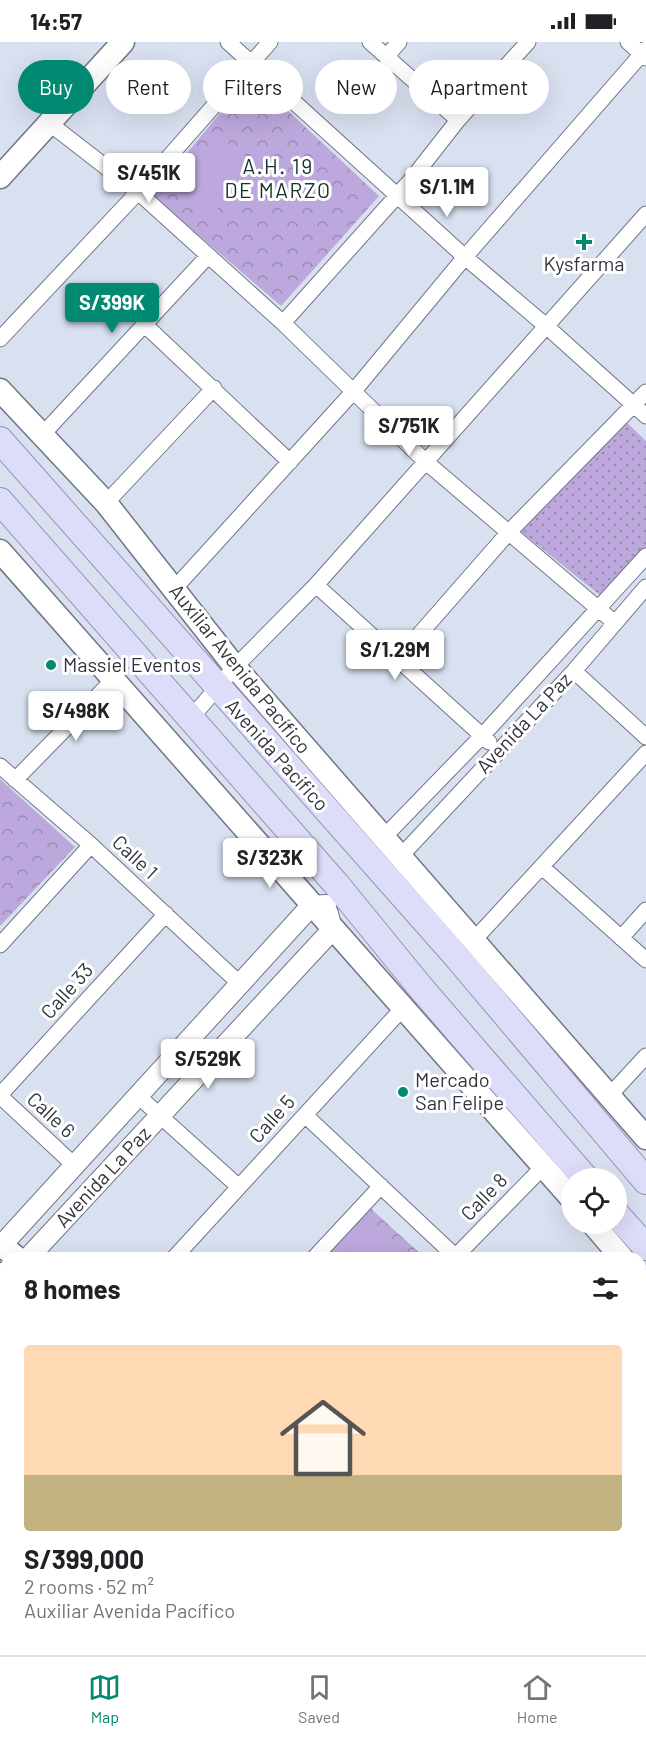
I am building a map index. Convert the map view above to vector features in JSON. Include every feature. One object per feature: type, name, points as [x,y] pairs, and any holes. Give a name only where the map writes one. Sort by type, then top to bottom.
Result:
[{"type":"main road","points":[[0,177],[123,42]]},
{"type":"main road","name":"Auxiliar Avenida Pacífico","points":[[0,390],[106,503],[235,667],[646,1138]]},
{"type":"main road","name":"Avenida Pacífico","points":[[0,440],[457,957],[646,1181]]},
{"type":"main road","name":"Avenida Pacífico","points":[[0,501],[191,718],[324,898],[436,1005],[577,1168]]},
{"type":"main road","points":[[0,551],[113,680],[324,898],[332,930],[561,1187]]},
{"type":"main road","points":[[627,1226],[646,1247]]},
{"type":"main road","points":[[602,1234],[617,1252]]},
{"type":"street","points":[[228,42],[249,60]]},
{"type":"street","points":[[255,60],[270,42]]},
{"type":"street","points":[[370,42],[458,120]]},
{"type":"street","points":[[386,57],[399,42]]},
{"type":"street","points":[[283,322],[528,42]]},
{"type":"street","points":[[174,589],[353,392],[465,257],[645,54],[628,42]]},
{"type":"street","points":[[303,109],[465,257],[646,416]]},
{"type":"street","points":[[0,339],[138,192],[207,114]]},
{"type":"street","points":[[49,123],[138,192],[283,322],[426,462],[615,623]]},
{"type":"street","points":[[191,718],[235,667],[316,585],[646,214]]},
{"type":"street","points":[[42,435],[208,256]]},
{"type":"street","points":[[144,324],[290,462]]},
{"type":"street","points":[[106,503],[214,388]]},
{"type":"street","points":[[397,660],[509,532],[646,392]]},
{"type":"street","points":[[383,838],[482,735],[646,556]]},
{"type":"street","points":[[316,585],[499,751]]},
{"type":"street","name":"Avenida La Paz","points":[[400,857],[574,670],[646,587]]},
{"type":"street","points":[[574,670],[646,737]]},
{"type":"street","points":[[15,780],[113,680]]},
{"type":"street","points":[[474,940],[646,753]]},
{"type":"street","name":"Calle 1","points":[[0,766],[92,845],[239,983]]},
{"type":"street","points":[[0,945],[92,845]]},
{"type":"street","points":[[542,867],[646,960]]},
{"type":"street","points":[[5,1249],[74,1165],[137,1095],[239,983],[324,898]]},
{"type":"street","points":[[621,938],[646,910]]},
{"type":"street","name":"Calle 33","points":[[0,1096],[166,914]]},
{"type":"street","name":"Avenida La Paz","points":[[34,1252],[332,930]]},
{"type":"street","name":"Calle 5","points":[[179,1252],[402,1009]]},
{"type":"street","points":[[610,1095],[646,1056]]},
{"type":"street","points":[[137,1095],[238,1187]]},
{"type":"street","name":"Calle 6","points":[[0,1096],[74,1165]]},
{"type":"street","points":[[305,1115],[450,1252]]},
{"type":"street","name":"Calle 8","points":[[462,1252],[543,1167]]},
{"type":"street","points":[[320,1252],[381,1186]]},
{"type":"green space","points":[[219,114],[292,114],[379,196],[281,306],[152,195]]},
{"type":"green space","points":[[221,138],[257,165],[213,214],[179,187]]},
{"type":"green space","points":[[622,418],[646,441],[646,547],[601,596],[520,531]]},
{"type":"green space","points":[[0,779],[75,847],[0,926]]},
{"type":"green space","points":[[369,1207],[418,1252],[328,1252]]},
{"type":"green space","points":[[369,1218],[406,1252],[347,1252],[342,1247]]},
{"type":"place","name":"Kysfarma","points":[[584,242]]},
{"type":"place","name":"Massiel Eventos","points":[[51,665]]},
{"type":"place","name":"Mercado San Felipe","points":[[403,1092]]},
{"type":"district","name":"A.H. 19 DE MARZO","points":[[278,179]]}]
